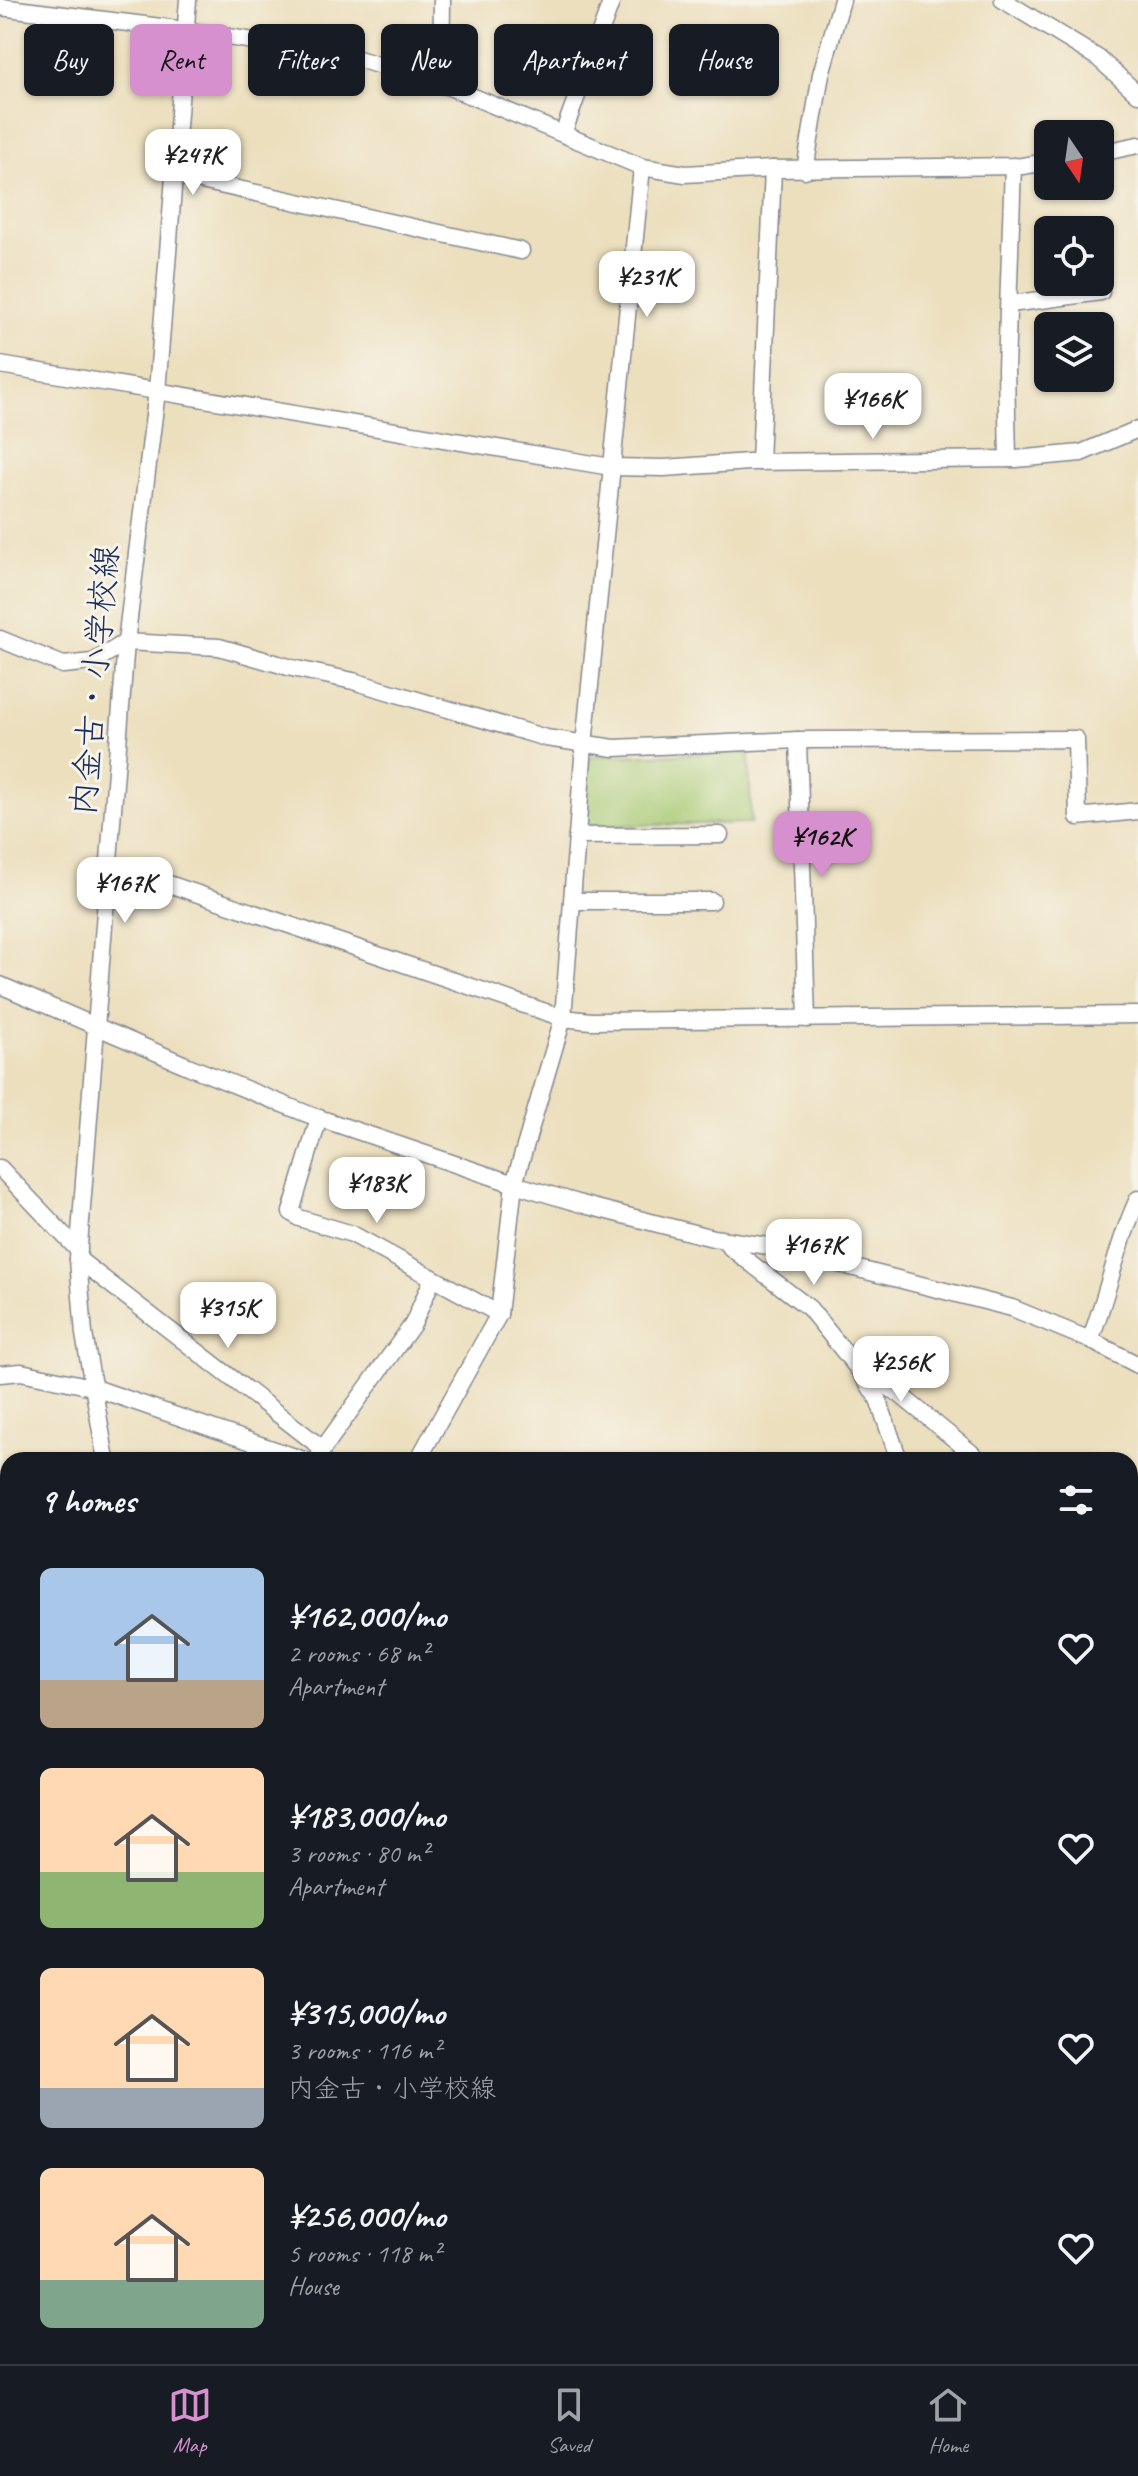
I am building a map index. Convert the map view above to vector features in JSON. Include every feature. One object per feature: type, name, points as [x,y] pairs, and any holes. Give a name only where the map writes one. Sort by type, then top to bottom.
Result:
[{"type":"street","name":"内金古・小学校線","points":[[186,24],[188,0]]},
{"type":"street","points":[[442,0],[442,24]]},
{"type":"street","points":[[563,134],[612,0]]},
{"type":"street","points":[[805,170],[821,74],[842,0]]},
{"type":"street","points":[[1003,0],[1098,58],[1138,94]]},
{"type":"street","points":[[0,7],[137,24]]},
{"type":"street","points":[[232,38],[352,57],[381,66]]},
{"type":"street","name":"内金古・小学校線","points":[[104,1452],[84,1334],[79,1255],[126,642],[157,391],[180,96]]},
{"type":"street","points":[[468,96],[642,167],[685,174],[1034,164]]},
{"type":"street","points":[[1114,150],[1138,145]]},
{"type":"street","points":[[1008,459],[1006,369],[1013,166]]},
{"type":"street","points":[[422,1452],[499,1314],[514,1184],[563,1018],[584,745],[642,167]]},
{"type":"street","points":[[760,462],[773,169]]},
{"type":"street","points":[[174,175],[521,251]]},
{"type":"street","points":[[1010,304],[1071,296]]},
{"type":"street","points":[[0,365],[611,467],[1008,459],[1081,453],[1138,429]]},
{"type":"street","points":[[0,639],[63,665],[93,662],[126,642],[219,647],[292,668],[353,681],[499,726],[584,745],[614,748],[798,740],[1076,739],[1078,817],[1138,811]]},
{"type":"street","points":[[798,740],[807,1019]]},
{"type":"street","points":[[577,836],[720,835]]},
{"type":"street","points":[[110,864],[563,1018],[591,1021],[1138,1015]]},
{"type":"street","points":[[572,901],[712,901]]},
{"type":"street","points":[[0,985],[188,1066],[319,1118],[514,1184],[588,1206],[725,1240],[783,1249],[1012,1308],[1090,1340],[1138,1365]]},
{"type":"street","points":[[319,1118],[291,1212],[299,1218],[352,1234],[499,1314]]},
{"type":"street","points":[[0,1168],[79,1255],[316,1452]]},
{"type":"street","points":[[1090,1340],[1104,1304],[1126,1225],[1138,1199]]},
{"type":"street","points":[[725,1240],[731,1248],[809,1308],[878,1399],[896,1452]]},
{"type":"street","points":[[322,1452],[413,1324],[433,1278]]},
{"type":"street","points":[[859,1370],[898,1393],[970,1452]]},
{"type":"street","points":[[0,1374],[21,1372],[92,1387],[281,1452]]},
{"type":"green space","points":[[749,753],[751,823],[585,826],[589,760],[594,756]]}]
